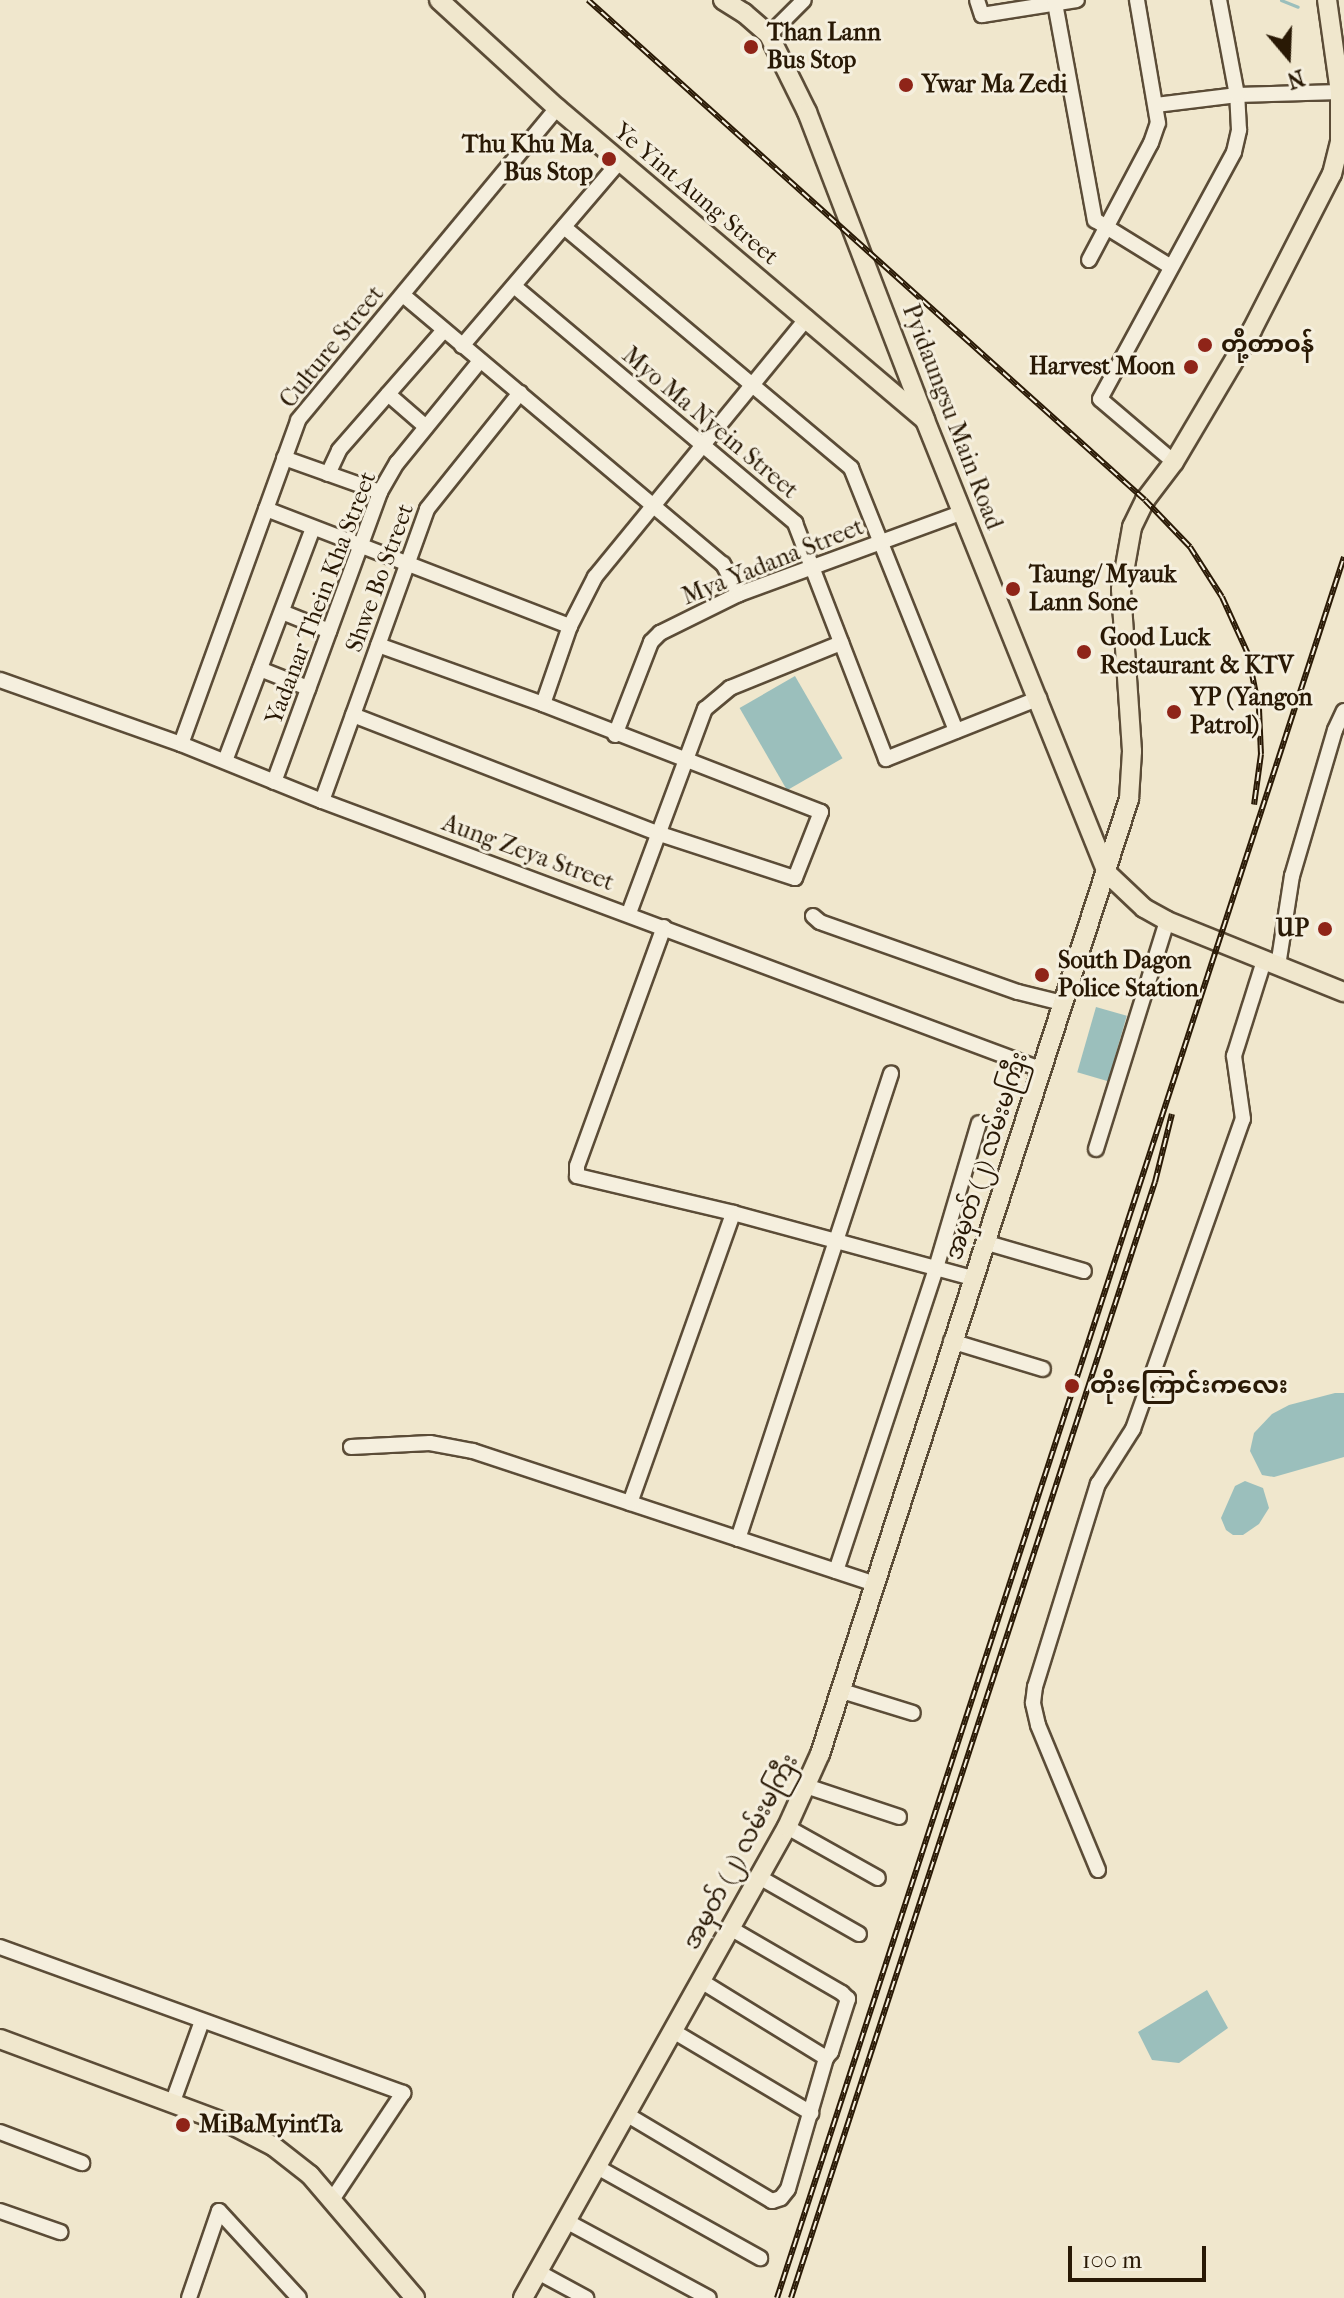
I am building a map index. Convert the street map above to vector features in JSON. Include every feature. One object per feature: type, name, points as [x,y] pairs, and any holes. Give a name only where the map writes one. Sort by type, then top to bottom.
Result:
[{"type":"main road","name":"Ye Yint Aung Street","points":[[439,0],[557,108],[925,420]]},
{"type":"main road","name":"Pyidaungsu Main Road","points":[[723,0],[769,35],[807,112],[925,420],[1039,698],[1085,825],[1107,873]]},
{"type":"main road","name":"အမှတ် (၂) လမ်းမကြီး","points":[[523,2298],[787,1827],[842,1691],[951,1341],[1124,820],[1131,789],[1132,751],[1122,600],[1124,554],[1145,500],[1174,462],[1252,330],[1320,205],[1340,142],[1340,92],[1327,0]]},
{"type":"main road","points":[[1085,825],[1105,831],[1124,820]]},
{"type":"main road","points":[[1107,873],[1144,908],[1167,921],[1344,992]]},
{"type":"main road","points":[[0,2039],[236,2127],[273,2146],[310,2175],[406,2294]]},
{"type":"street","points":[[769,35],[804,0]]},
{"type":"street","points":[[977,0],[982,15],[1077,0]]},
{"type":"street","points":[[1089,260],[1151,143],[1158,123],[1137,0]]},
{"type":"street","points":[[1174,462],[1100,399],[1234,152],[1239,130],[1237,95],[1219,0]]},
{"type":"street","points":[[1055,3],[1095,220],[1171,267]]},
{"type":"street","points":[[1156,105],[1237,95],[1340,92]]},
{"type":"street","name":"Culture Street","points":[[181,744],[298,420],[557,108]]},
{"type":"street","points":[[462,346],[620,161]]},
{"type":"street","points":[[564,227],[851,468],[956,731],[1039,698]]},
{"type":"street","name":"Myo Ma Nyein Street","points":[[514,286],[795,523],[886,759],[956,731]]},
{"type":"street","points":[[403,295],[723,564],[739,594]]},
{"type":"street","points":[[543,704],[570,626],[595,577],[807,318]]},
{"type":"street","points":[[328,474],[339,450],[444,330]]},
{"type":"street","name":"Yadanar Thein Kha Street","points":[[274,782],[380,492],[397,463],[480,361]]},
{"type":"street","name":"Shwe Bo Street","points":[[322,801],[427,509],[520,393]]},
{"type":"street","points":[[388,394],[426,427]]},
{"type":"street","points":[[284,458],[380,492]]},
{"type":"street","points":[[266,509],[570,626]]},
{"type":"street","name":"Mya Yadana Street","points":[[615,735],[654,638],[739,594],[963,512]]},
{"type":"street","points":[[225,761],[313,528]]},
{"type":"street","points":[[282,612],[329,631]]},
{"type":"street","points":[[629,913],[705,709],[730,688],[841,643]]},
{"type":"street","points":[[353,715],[657,833],[795,878],[821,812],[818,808],[615,735],[543,704],[378,645]]},
{"type":"street","points":[[260,669],[308,688]]},
{"type":"street","name":"Aung Zeya Street","points":[[0,680],[181,744],[322,801],[629,913],[1040,1069]]},
{"type":"street","points":[[1098,1870],[1038,1725],[1033,1703],[1035,1687],[1098,1484],[1133,1429],[1243,1119],[1234,1056],[1271,964],[1292,876],[1344,711]]},
{"type":"street","points":[[813,916],[820,922],[1004,987],[1062,1003]]},
{"type":"street","points":[[1096,1149],[1167,921]]},
{"type":"street","points":[[664,927],[575,1173],[585,1179],[733,1213],[972,1278]]},
{"type":"street","points":[[738,1539],[891,1074]]},
{"type":"street","points":[[836,1571],[936,1268],[979,1123]]},
{"type":"street","points":[[630,1503],[733,1213]]},
{"type":"street","points":[[984,1242],[1084,1271]]},
{"type":"street","points":[[951,1341],[1043,1369]]},
{"type":"street","points":[[351,1447],[430,1443],[473,1451],[875,1584]]},
{"type":"street","points":[[842,1691],[913,1713]]},
{"type":"street","points":[[806,1786],[899,1817]]},
{"type":"street","points":[[787,1827],[878,1878]]},
{"type":"street","points":[[759,1877],[859,1934]]},
{"type":"street","points":[[626,2114],[772,2201],[781,2198],[788,2189],[847,1996],[730,1928]]},
{"type":"street","points":[[0,1947],[403,2093],[332,2200]]},
{"type":"street","points":[[701,1981],[826,2058]]},
{"type":"street","points":[[172,2104],[202,2021]]},
{"type":"street","points":[[673,2031],[811,2113]]},
{"type":"street","points":[[0,2132],[82,2163]]},
{"type":"street","points":[[597,2167],[760,2258]]},
{"type":"street","points":[[0,2211],[60,2232]]},
{"type":"street","points":[[189,2298],[219,2211],[299,2298]]},
{"type":"street","points":[[566,2221],[709,2298]]},
{"type":"street","points":[[538,2272],[586,2298]]},
{"type":"water","points":[[795,676],[842,758],[787,790],[740,708]]},
{"type":"water","points":[[1096,1007],[1127,1016],[1108,1081],[1077,1072]]},
{"type":"water","points":[[1344,1393],[1344,1457],[1274,1477],[1262,1475],[1250,1451],[1254,1433],[1272,1414],[1289,1405]]},
{"type":"water","points":[[1245,1481],[1263,1488],[1269,1508],[1259,1524],[1243,1535],[1233,1535],[1226,1530],[1221,1518],[1235,1486]]},
{"type":"water","points":[[1207,1990],[1228,2028],[1179,2063],[1152,2060],[1138,2032]]},
{"type":"waterway","points":[[1281,0],[1298,7]]},
{"type":"railway","points":[[588,0],[1145,500],[1190,547],[1222,597],[1248,654],[1259,709],[1261,754],[1254,805]]},
{"type":"railway","points":[[777,2298],[1344,557]]},
{"type":"railway","points":[[791,2298],[1155,1182],[1172,1114]]},
{"type":"place","name":"Than Lann Bus Stop","points":[[751,47]]},
{"type":"place","name":"Ywar Ma Zedi","points":[[906,85]]},
{"type":"place","name":"Thu Khu Ma Bus Stop","points":[[609,159]]},
{"type":"place","name":"တို့တာဝန်","points":[[1205,345]]},
{"type":"place","name":"Harvest Moon","points":[[1191,367]]},
{"type":"place","name":"Taung/ Myauk Lann Sone","points":[[1013,589]]},
{"type":"place","name":"Good Luck Restaurant & KTV","points":[[1084,652]]},
{"type":"place","name":"YP (Yangon Patrol)","points":[[1174,712]]},
{"type":"place","name":"UP","points":[[1325,929]]},
{"type":"place","name":"South Dagon Police Station","points":[[1042,975]]},
{"type":"place","name":"တိုးကြောင်းကလေး","points":[[1072,1386]]},
{"type":"place","name":"MiBaMyintTa","points":[[183,2125]]}]
